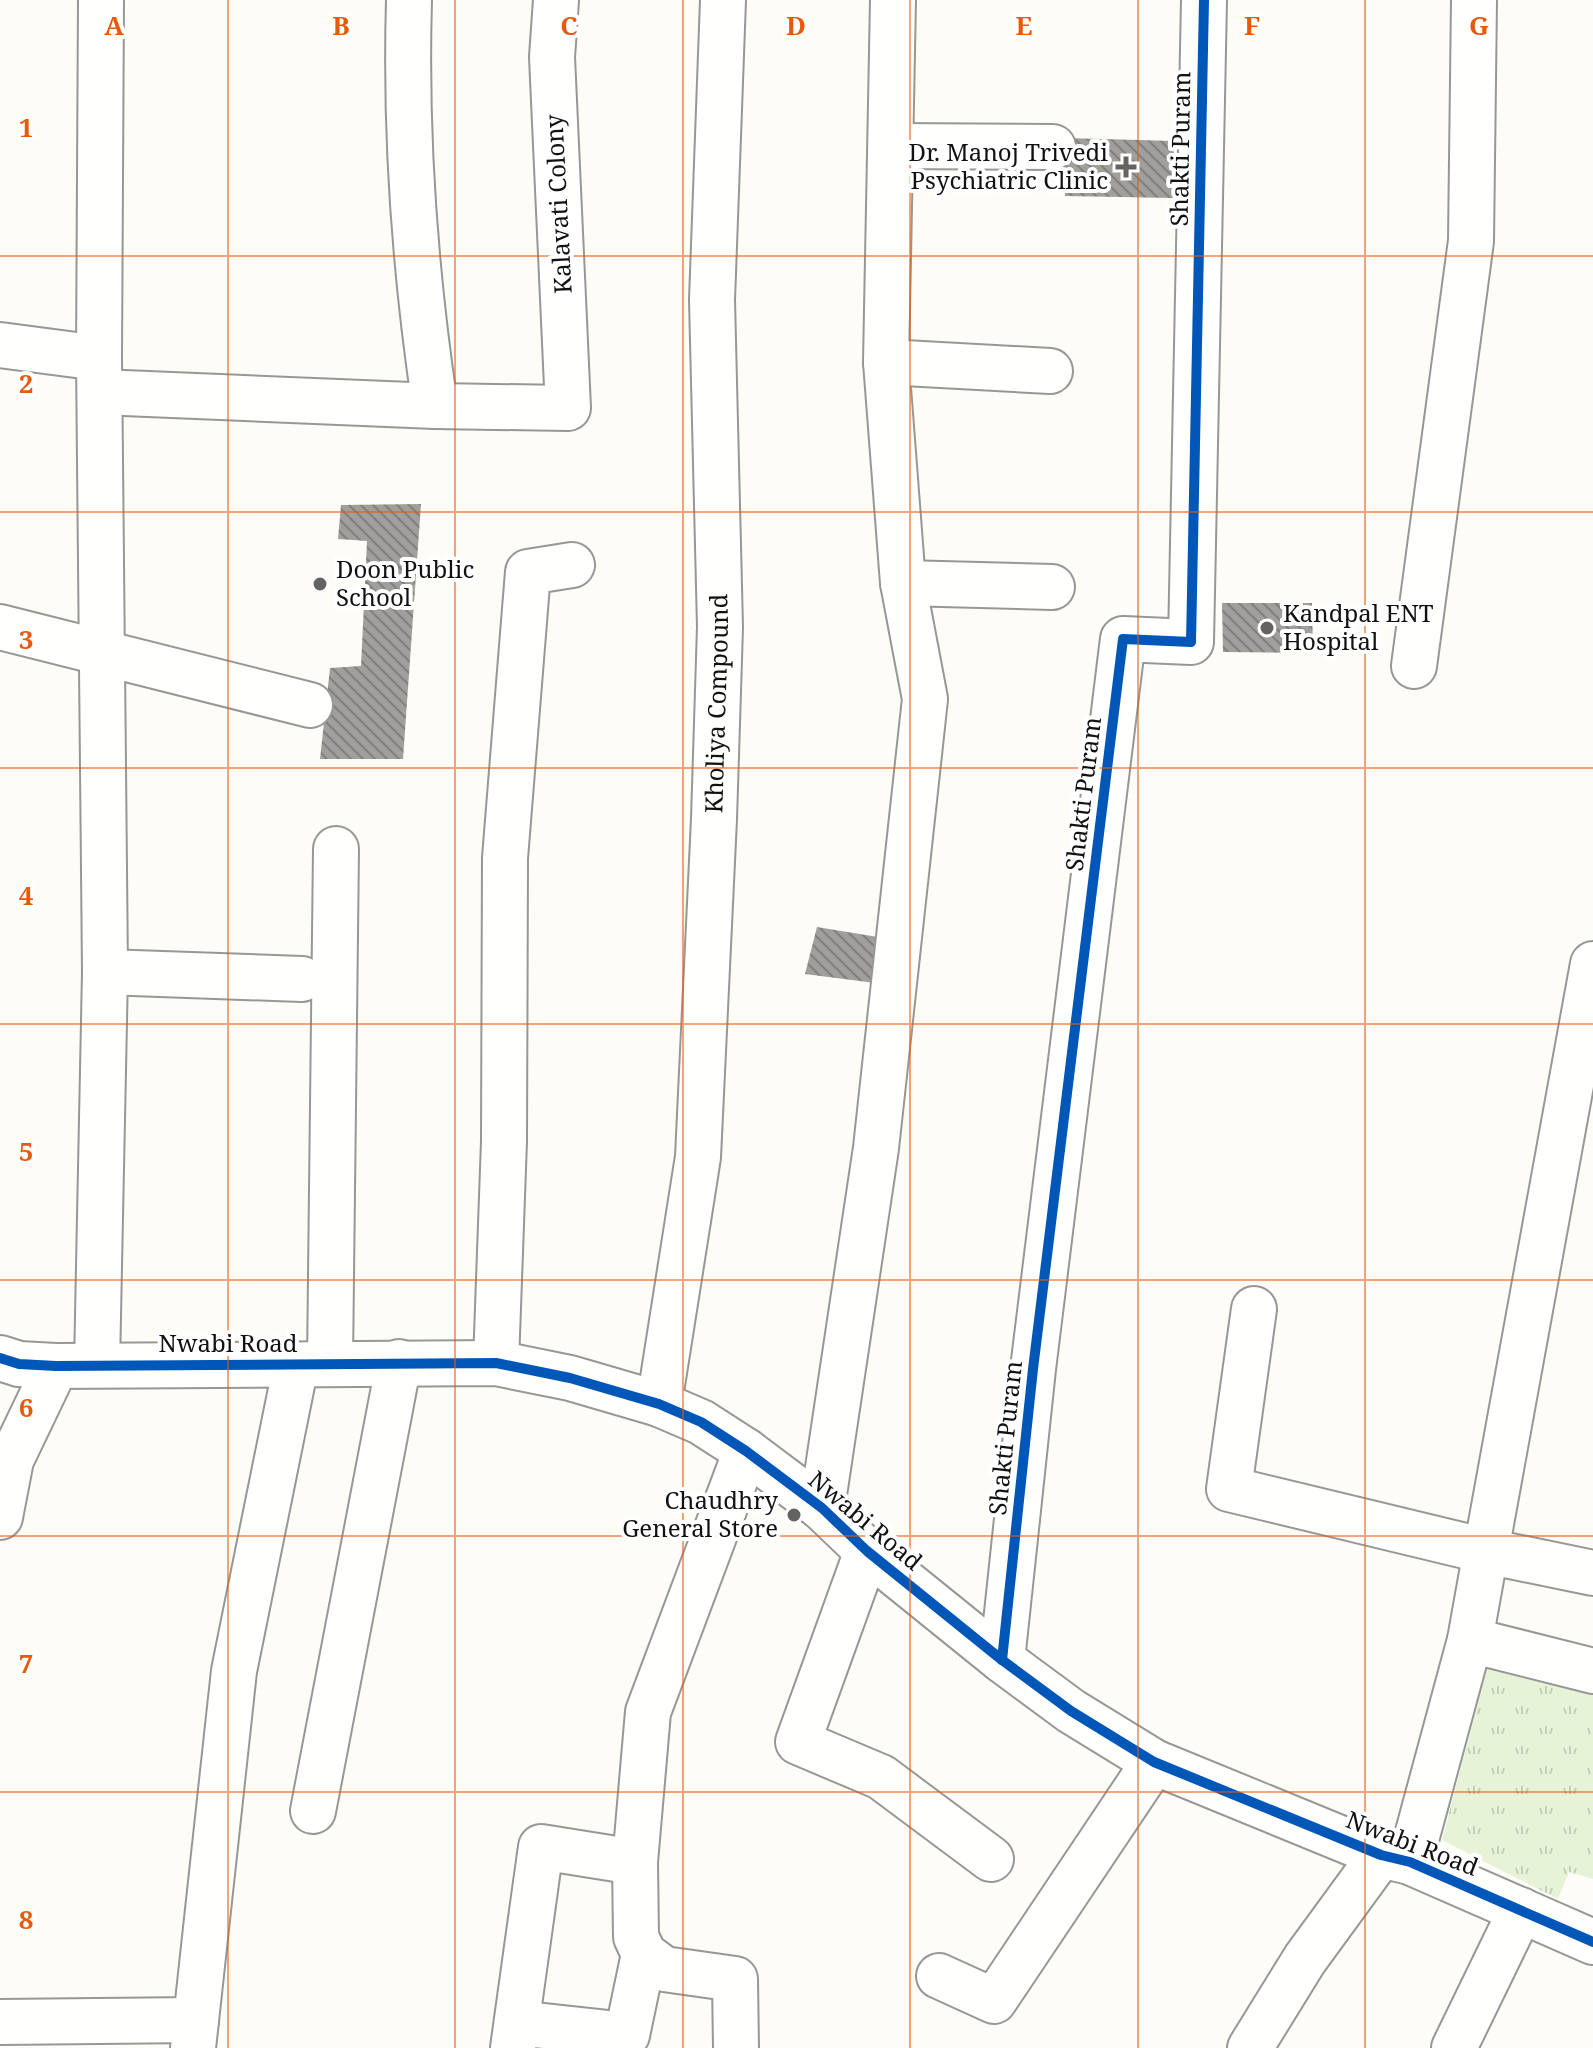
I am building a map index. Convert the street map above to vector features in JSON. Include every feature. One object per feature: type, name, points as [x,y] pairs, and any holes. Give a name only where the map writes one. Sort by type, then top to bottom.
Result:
[{"type":"street","points":[[0,1517],[6,1462],[76,1366],[105,972],[99,375],[101,0]]},
{"type":"street","points":[[0,345],[99,375],[435,406],[419,303],[409,95],[409,0]]},
{"type":"street","name":"Kalavati Colony","points":[[435,406],[568,408],[552,57],[556,0]]},
{"type":"street","name":"Kholiya Compound","points":[[659,1404],[698,1157],[714,819],[720,627],[712,300],[723,0]]},
{"type":"street","points":[[822,1508],[876,1148],[925,699],[903,583],[886,362],[893,0]]},
{"type":"street","name":"Shakti Puram","points":[[1002,1660],[1033,1369],[1123,639],[1191,642],[1204,0]]},
{"type":"street","points":[[1414,666],[1471,241],[1474,0]]},
{"type":"street","points":[[892,146],[1053,147]]},
{"type":"street","points":[[886,362],[1050,371]]},
{"type":"street","points":[[496,1363],[504,1141],[505,858],[528,572],[572,565]]},
{"type":"street","points":[[903,583],[1052,587]]},
{"type":"street","points":[[0,627],[310,705]]},
{"type":"street","points":[[0,2022],[195,2034],[234,1671],[313,1364],[336,849]]},
{"type":"street","points":[[1250,2048],[1305,1959],[1396,1858],[1470,1640],[1593,964]]},
{"type":"street","points":[[105,972],[302,979]]},
{"type":"street","points":[[1254,1309],[1229,1489],[1486,1551],[1593,1573]]},
{"type":"street","name":"Nwabi Road","points":[[0,1358],[19,1364],[76,1366],[496,1363],[570,1378],[659,1404],[701,1422],[746,1451],[822,1508],[867,1551],[1002,1660],[1071,1711],[1154,1762],[1396,1858],[1593,1942]]},
{"type":"street","points":[[313,1811],[399,1362]]},
{"type":"street","points":[[736,2048],[735,1979],[664,1969],[644,1954],[636,1937],[635,1862],[648,1712],[746,1451]]},
{"type":"street","points":[[867,1551],[798,1742],[881,1777],[991,1859]]},
{"type":"street","points":[[1470,1640],[1593,1671]]},
{"type":"street","points":[[939,1976],[994,2001],[1154,1762]]},
{"type":"street","points":[[635,1862],[541,1847],[515,2035],[627,2035],[644,1954]]},
{"type":"street","points":[[1454,2048],[1521,1910]]},
{"type":"green space","points":[[1489,1660],[1593,1685],[1593,1879],[1569,1872],[1558,1899],[1442,1840]]},
{"type":"building","points":[[1066,138],[1174,141],[1173,198],[1065,196]]},
{"type":"building","points":[[421,504],[403,759],[320,759],[330,668],[361,666],[367,541],[338,539],[341,505]]},
{"type":"building","name":"Kandpal ENT Hospital","points":[[1222,603],[1312,603],[1313,653],[1223,652]]},
{"type":"building","points":[[817,927],[890,939],[883,984],[805,974]]},
{"type":"cycle path","points":[[1002,1660],[1033,1369],[1123,639],[1191,642],[1204,0]]},
{"type":"cycle path","points":[[0,1358],[19,1364],[56,1366],[496,1363],[570,1378],[659,1404],[701,1422],[746,1451],[822,1508],[867,1551],[1002,1660],[1071,1711],[1154,1762],[1381,1855],[1410,1862],[1593,1942]]},
{"type":"place","name":"Dr. Manoj Trivedi Psychiatric Clinic","points":[[1126,167]]},
{"type":"place","name":"Doon Public School","points":[[320,584]]},
{"type":"place","name":"Kandpal ENT Hospital","points":[[1267,628]]},
{"type":"place","name":"Chaudhry General Store","points":[[794,1515]]}]
